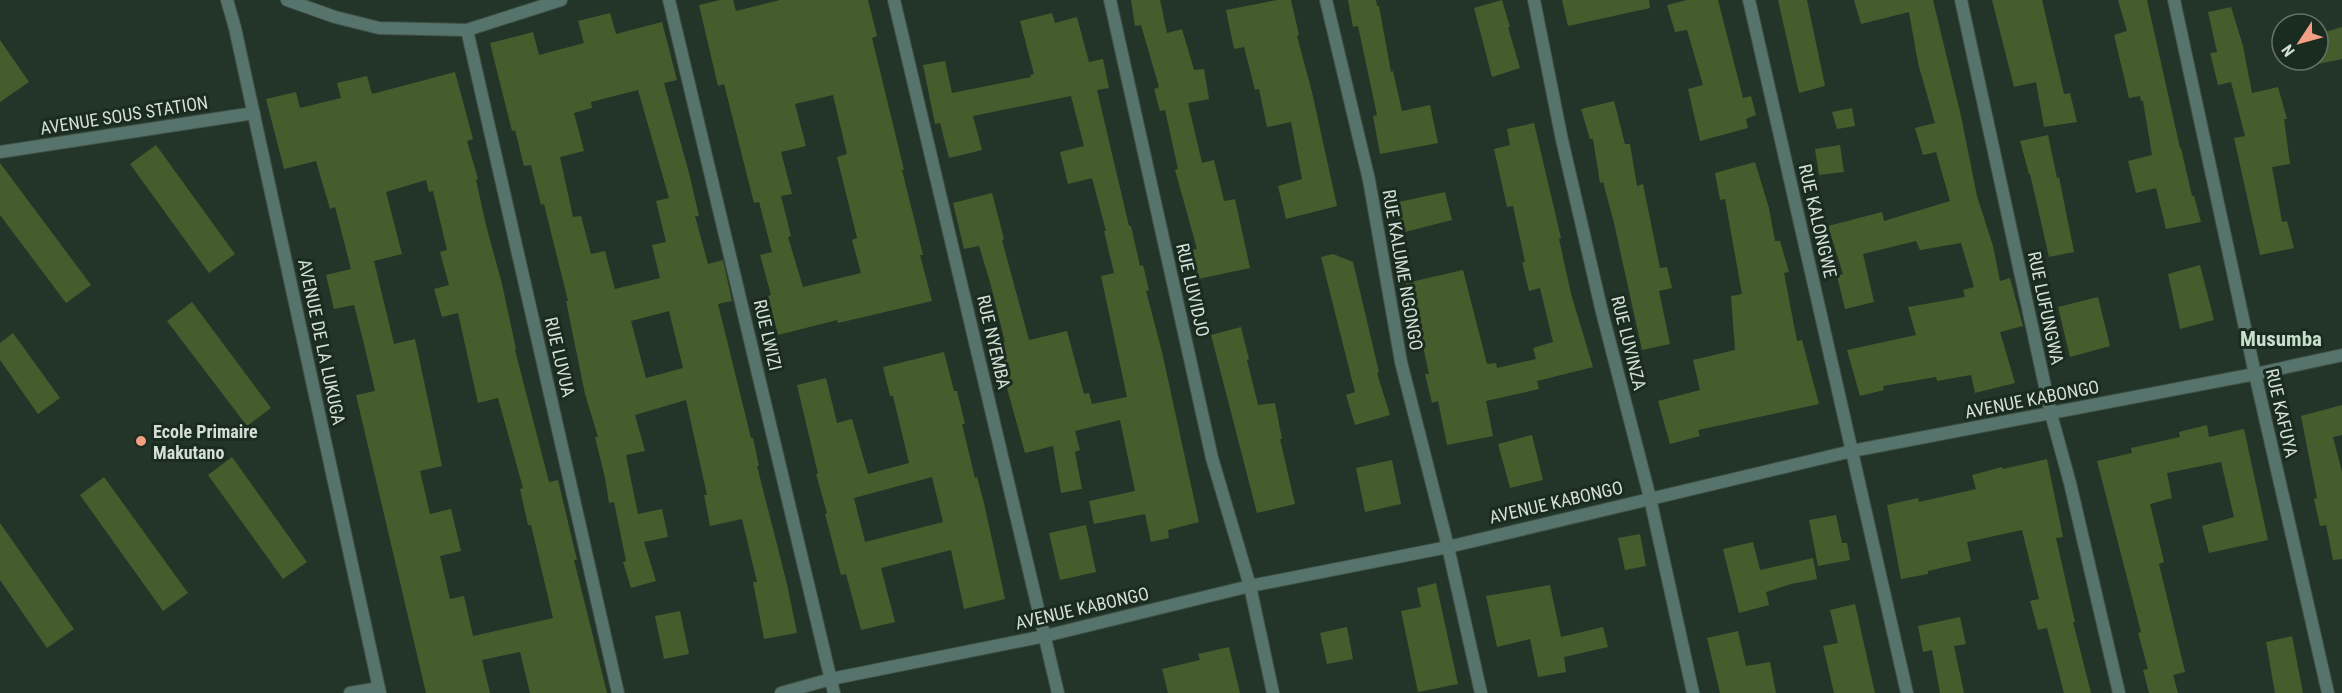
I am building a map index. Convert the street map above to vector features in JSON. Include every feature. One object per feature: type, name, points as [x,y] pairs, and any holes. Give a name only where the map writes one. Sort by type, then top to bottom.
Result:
[{"type":"street","name":"AVENUE DE LA LUKUGA","points":[[227,0],[380,691]]},
{"type":"street","points":[[287,0],[335,17],[379,28],[467,30],[561,0]]},
{"type":"street","name":"RUE LWIZI","points":[[669,0],[834,693]]},
{"type":"street","name":"RUE NYEMBA","points":[[894,0],[1058,693]]},
{"type":"street","name":"RUE LUVIDJO","points":[[1110,0],[1212,458],[1250,586],[1273,693]]},
{"type":"street","name":"RUE KALUME NGONGO","points":[[1326,0],[1369,180],[1401,362],[1448,547],[1481,693]]},
{"type":"street","name":"RUE LUVINZA","points":[[1534,0],[1564,151],[1602,312],[1650,498],[1693,693]]},
{"type":"street","name":"RUE KALONGWE","points":[[1749,0],[1907,693]]},
{"type":"street","name":"RUE LUFUNGWA","points":[[1961,0],[2051,414],[2070,483],[2119,693]]},
{"type":"street","name":"RUE KAFUYA","points":[[2174,0],[2255,374],[2328,693]]},
{"type":"street","name":"RUE LUVUA","points":[[467,30],[618,693]]},
{"type":"street","name":"AVENUE SOUS STATION","points":[[0,152],[254,114]]},
{"type":"street","name":"AVENUE KABONGO","points":[[781,693],[831,679],[1045,636],[1250,586],[1448,547],[1852,451],[2051,414],[2342,355]]},
{"type":"street","points":[[350,693],[380,691]]},
{"type":"building","points":[[720,0],[733,0],[736,11],[780,0],[868,0],[877,36],[872,38],[904,170],[902,170],[923,255],[920,255],[932,301],[838,323],[837,320],[778,335],[768,296],[771,295],[760,255],[772,252],[759,202],[754,203],[724,84],[718,86],[699,5]],"holes":[[[833,95],[847,154],[837,157],[857,238],[852,240],[861,273],[803,287],[788,237],[791,236],[781,196],[792,194],[781,152],[806,146],[795,104]]]},
{"type":"building","points":[[1131,0],[1160,0],[1167,33],[1182,29],[1194,70],[1204,69],[1209,99],[1188,103],[1202,163],[1214,160],[1224,201],[1235,199],[1250,268],[1198,279],[1192,250],[1197,249],[1175,170],[1178,169],[1165,110],[1160,111],[1154,89],[1159,87],[1141,25],[1135,26]]},
{"type":"building","points":[[1277,0],[1291,0],[1299,35],[1297,36],[1337,206],[1286,219],[1278,186],[1302,179],[1291,122],[1267,127],[1259,89],[1255,90],[1244,47],[1234,49],[1226,10]]},
{"type":"building","points":[[1348,0],[1376,0],[1391,72],[1393,71],[1402,111],[1430,105],[1438,143],[1380,154],[1373,116],[1377,115],[1358,26],[1353,27]]},
{"type":"building","points":[[1502,0],[1520,68],[1492,77],[1474,8]]},
{"type":"building","points":[[1562,0],[1649,0],[1650,8],[1568,26]]},
{"type":"building","points":[[1687,0],[1718,0],[1743,98],[1751,96],[1756,115],[1746,119],[1748,128],[1700,141],[1688,89],[1703,85],[1687,30],[1675,32],[1667,5]]},
{"type":"building","points":[[1778,0],[1807,0],[1825,86],[1799,93]]},
{"type":"building","points":[[1854,0],[1933,0],[1961,116],[1977,196],[1993,246],[2000,281],[2010,278],[2023,326],[2000,332],[2015,383],[1975,393],[1971,375],[1937,381],[1936,377],[1883,386],[1884,390],[1860,396],[1847,350],[1916,335],[1908,307],[1965,297],[1963,290],[1974,287],[1961,243],[1920,250],[1916,241],[1863,254],[1874,302],[1845,309],[1837,276],[1843,274],[1828,226],[1882,212],[1884,221],[1950,201],[1936,152],[1923,155],[1915,128],[1935,123],[1918,63],[1909,12],[1861,24]]},
{"type":"building","points":[[1992,0],[2042,0],[2064,94],[2070,93],[2077,122],[2044,127],[2036,82],[2014,87]]},
{"type":"building","points":[[2118,0],[2147,0],[2180,148],[2201,222],[2166,229],[2156,188],[2136,193],[2128,161],[2152,155],[2143,101],[2140,96],[2129,98],[2114,35],[2127,31]]},
{"type":"building","points":[[2231,7],[2243,46],[2252,93],[2278,87],[2287,119],[2284,119],[2290,164],[2272,167],[2282,222],[2287,221],[2294,248],[2260,255],[2234,138],[2245,136],[2231,82],[2218,85],[2210,53],[2217,52],[2208,12]]},
{"type":"building","points":[[610,13],[616,34],[662,22],[677,80],[664,83],[689,173],[699,216],[695,216],[708,264],[723,260],[732,301],[718,304],[751,438],[753,438],[759,466],[757,466],[797,633],[764,639],[753,582],[757,582],[742,519],[710,526],[704,495],[707,495],[686,400],[635,415],[645,451],[626,455],[638,514],[662,509],[668,537],[644,542],[656,581],[631,588],[623,562],[626,561],[614,502],[609,503],[595,437],[598,437],[585,394],[566,301],[568,301],[544,204],[541,205],[531,165],[524,166],[515,130],[512,131],[490,43],[533,32],[539,55],[584,43],[578,21]],"holes":[[[638,90],[669,198],[656,201],[666,242],[652,245],[660,278],[615,289],[605,251],[591,254],[581,216],[573,217],[560,157],[584,151],[574,113],[592,108],[591,102]],[[669,311],[683,368],[646,378],[631,321]]]},
{"type":"building","points":[[1052,13],[1055,23],[1077,17],[1089,62],[1103,59],[1109,88],[1097,90],[1129,226],[1131,226],[1140,266],[1143,265],[1149,290],[1146,291],[1162,352],[1199,522],[1168,530],[1169,538],[1151,542],[1145,514],[1094,524],[1089,501],[1135,491],[1120,420],[1075,431],[1080,450],[1075,452],[1082,489],[1061,493],[1053,446],[1025,453],[1005,381],[1008,380],[999,344],[1005,342],[990,282],[979,246],[964,249],[953,203],[992,193],[1029,340],[1067,331],[1084,394],[1089,393],[1092,404],[1127,397],[1101,276],[1114,273],[1092,178],[1068,184],[1060,152],[1084,146],[1071,96],[973,116],[982,150],[949,158],[940,123],[935,124],[923,65],[945,61],[952,93],[1031,77],[1030,75],[1034,74],[1020,21]]},
{"type":"building","points":[[2342,27],[2342,59],[2330,62],[2330,30]]},
{"type":"building","points":[[0,40],[29,82],[0,102]]},
{"type":"building","points":[[455,72],[473,139],[467,141],[478,179],[476,180],[502,284],[515,350],[549,482],[558,480],[577,560],[574,560],[607,693],[530,693],[520,652],[482,660],[490,693],[426,693],[356,395],[375,391],[364,344],[354,305],[334,309],[326,275],[351,269],[335,207],[330,209],[316,161],[284,169],[266,99],[296,92],[300,108],[341,98],[337,83],[367,76],[372,94]],"holes":[[[426,180],[429,192],[433,191],[447,250],[440,252],[449,285],[434,289],[442,317],[458,313],[478,403],[498,398],[523,488],[520,489],[528,525],[531,525],[553,618],[473,636],[464,596],[450,599],[440,556],[461,551],[451,509],[430,514],[420,471],[442,466],[415,339],[394,344],[374,261],[402,254],[386,192]]]},
{"type":"building","points":[[1614,101],[1625,144],[1630,144],[1637,186],[1643,184],[1660,268],[1667,267],[1672,288],[1659,291],[1670,344],[1642,350],[1614,223],[1603,182],[1600,183],[1593,139],[1590,139],[1581,109]]},
{"type":"building","points":[[1852,108],[1855,126],[1837,129],[1832,112]]},
{"type":"building","points":[[1534,123],[1561,238],[1559,239],[1571,294],[1593,367],[1537,381],[1539,389],[1486,401],[1493,436],[1447,445],[1438,401],[1432,403],[1425,374],[1429,374],[1416,314],[1413,315],[1406,283],[1463,270],[1487,364],[1496,363],[1497,368],[1536,359],[1533,348],[1553,342],[1540,288],[1529,291],[1513,206],[1507,207],[1494,149],[1510,145],[1507,129]]},
{"type":"building","points":[[2048,135],[2074,252],[2049,257],[2020,141]]},
{"type":"building","points":[[156,145],[235,254],[209,273],[130,164]]},
{"type":"building","points":[[1840,145],[1844,172],[1819,175],[1815,149]]},
{"type":"building","points":[[1755,162],[1769,208],[1775,241],[1780,241],[1789,272],[1784,273],[1797,341],[1802,340],[1819,404],[1698,430],[1700,436],[1670,444],[1658,401],[1700,390],[1693,360],[1735,350],[1731,296],[1742,294],[1725,199],[1720,200],[1715,173]]},
{"type":"building","points":[[0,163],[91,285],[66,303],[0,215]]},
{"type":"building","points":[[1445,192],[1452,220],[1401,233],[1394,203]]},
{"type":"building","points":[[1333,254],[1353,262],[1379,372],[1377,373],[1390,415],[1355,425],[1346,395],[1355,392],[1321,257]]},
{"type":"building","points":[[2200,265],[2214,320],[2180,329],[2168,274]]},
{"type":"building","points":[[2098,297],[2110,346],[2070,357],[2058,307]]},
{"type":"building","points":[[192,302],[271,408],[247,426],[167,321]]},
{"type":"building","points":[[1241,327],[1258,405],[1275,403],[1282,439],[1280,439],[1295,504],[1257,513],[1211,335]]},
{"type":"building","points":[[13,333],[60,398],[38,414],[0,360],[0,343]]},
{"type":"building","points":[[944,352],[954,391],[957,391],[965,424],[962,424],[975,478],[977,477],[984,503],[1005,599],[964,609],[951,550],[881,568],[895,622],[861,630],[846,574],[841,575],[825,514],[827,513],[816,474],[818,474],[797,385],[826,378],[837,423],[852,419],[868,474],[909,463],[893,396],[890,396],[883,367]],"holes":[[[932,477],[943,522],[865,542],[854,498]]]},
{"type":"building","points":[[2342,405],[2342,435],[2333,437],[2342,472],[2342,559],[2333,560],[2326,525],[2320,526],[2314,499],[2317,498],[2301,416]]},
{"type":"building","points":[[2207,425],[2209,437],[2244,429],[2268,540],[2209,553],[2202,526],[2234,517],[2221,462],[2167,473],[2172,498],[2150,504],[2164,562],[2159,564],[2185,672],[2173,675],[2178,693],[2149,693],[2143,670],[2148,669],[2138,633],[2141,632],[2097,461],[2132,453],[2131,448],[2180,437],[2179,432]]},
{"type":"building","points":[[1532,435],[1543,480],[1510,488],[1498,444]]},
{"type":"building","points":[[232,457],[307,562],[283,579],[208,475]]},
{"type":"building","points":[[2047,459],[2063,537],[2056,538],[2075,622],[2073,622],[2091,693],[2064,693],[2047,628],[2038,630],[2030,601],[2039,599],[2022,530],[1967,542],[1971,561],[1928,571],[1928,574],[1901,579],[1887,505],[1918,498],[1919,502],[1976,489],[1972,475]]},
{"type":"building","points":[[1392,460],[1401,504],[1365,512],[1356,468]]},
{"type":"building","points":[[104,477],[188,593],[163,611],[80,495]]},
{"type":"building","points":[[1836,515],[1842,543],[1847,543],[1850,560],[1818,566],[1809,520]]},
{"type":"building","points":[[0,523],[74,629],[47,648],[0,580]]},
{"type":"building","points":[[1086,525],[1096,572],[1060,580],[1049,533]]},
{"type":"building","points":[[1640,534],[1646,566],[1625,570],[1618,538]]},
{"type":"building","points":[[1753,542],[1760,570],[1813,558],[1817,579],[1766,592],[1769,605],[1739,613],[1723,549]]},
{"type":"building","points":[[1436,583],[1458,684],[1418,692],[1401,611],[1421,607],[1417,588]]},
{"type":"building","points":[[1550,585],[1561,637],[1603,627],[1608,647],[1564,657],[1566,672],[1538,677],[1530,639],[1497,647],[1486,596]]},
{"type":"building","points":[[1855,604],[1875,693],[1834,693],[1823,646],[1838,643],[1830,610]]},
{"type":"building","points":[[680,611],[689,654],[664,659],[655,616]]},
{"type":"building","points":[[1960,617],[1966,644],[1954,646],[1964,693],[1940,693],[1932,650],[1923,652],[1918,626]]},
{"type":"building","points":[[1347,627],[1353,659],[1327,664],[1320,633]]},
{"type":"building","points":[[1738,631],[1746,666],[1770,662],[1776,693],[1720,693],[1707,638]]},
{"type":"building","points":[[2292,636],[2303,693],[2275,693],[2266,642]]},
{"type":"building","points":[[1229,647],[1240,693],[1168,693],[1162,669],[1200,660],[1198,654]]},
{"type":"place","name":"Ecole Primaire Makutano","points":[[141,441]]},
{"type":"district","name":"Musumba","points":[[2281,339]]}]
